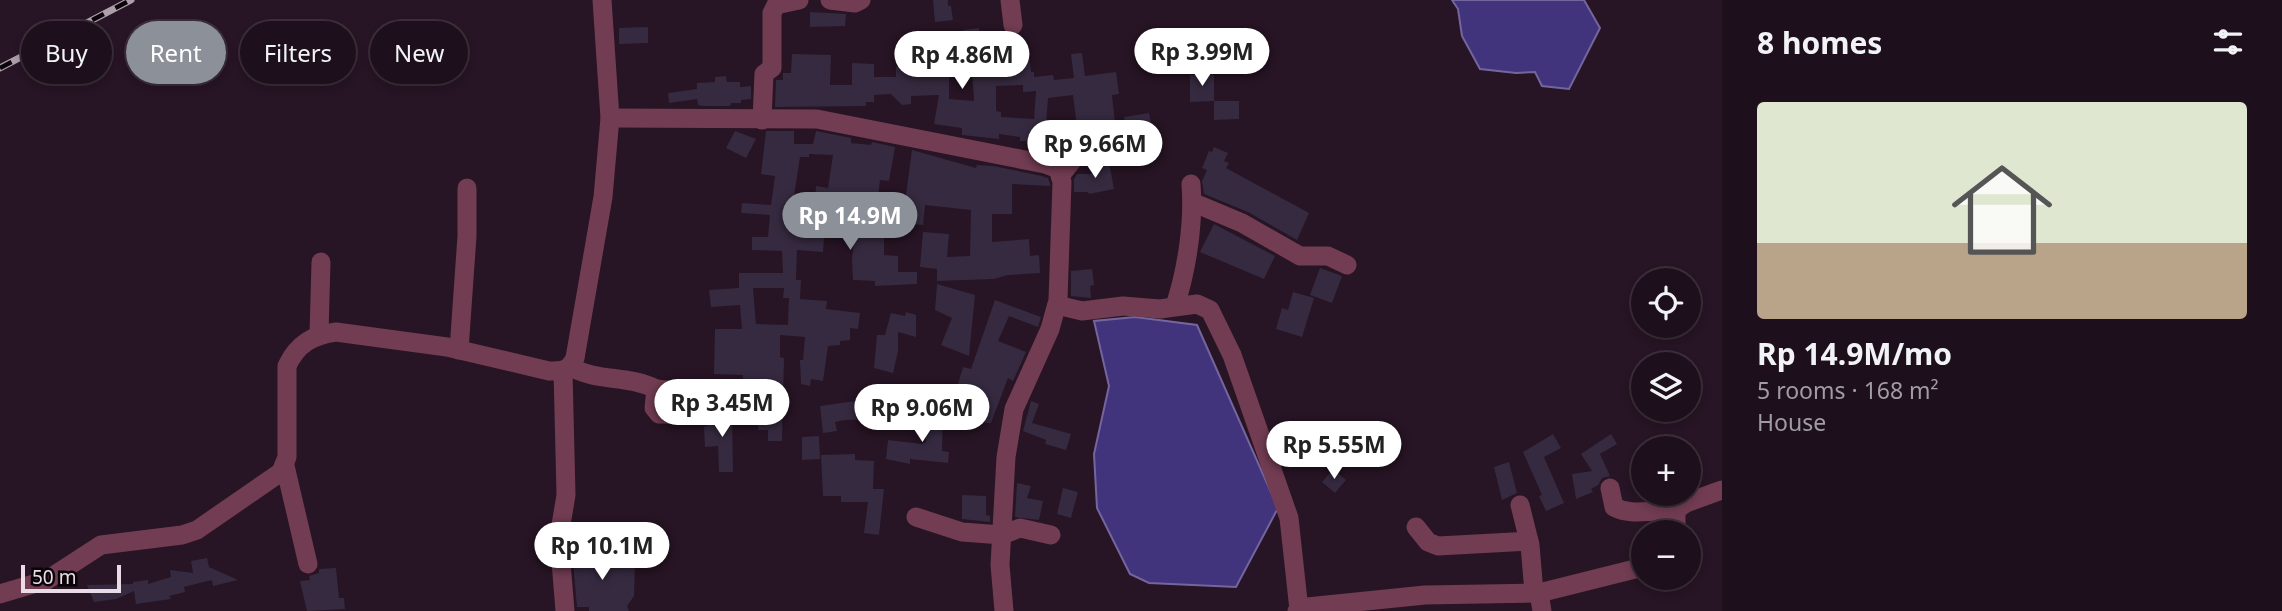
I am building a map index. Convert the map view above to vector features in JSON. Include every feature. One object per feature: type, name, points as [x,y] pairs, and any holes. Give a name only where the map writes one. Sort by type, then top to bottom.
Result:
[{"type":"street","points":[[565,611],[559,537],[566,495],[567,369],[575,358],[603,197],[610,118],[602,0]]},
{"type":"street","points":[[762,120],[765,74],[772,68],[772,13],[776,5],[799,0]]},
{"type":"street","points":[[830,0],[861,0]]},
{"type":"street","points":[[1010,0],[1013,25]]},
{"type":"street","points":[[610,118],[817,118],[1053,165],[1061,175]]},
{"type":"street","points":[[1004,611],[1000,565],[1006,457],[1014,408],[1050,329],[1057,305],[1061,283],[1061,175],[1093,134]]},
{"type":"street","points":[[459,350],[467,236],[467,188]]},
{"type":"street","points":[[1175,306],[1192,193],[1300,256],[1328,257],[1347,265]]},
{"type":"street","points":[[319,334],[320,262]]},
{"type":"street","points":[[1057,305],[1082,311],[1123,306],[1160,309],[1197,304],[1210,310],[1232,355],[1289,518],[1298,610],[1539,599],[1631,571]]},
{"type":"street","points":[[308,564],[285,466],[287,366],[292,354],[319,334],[336,332],[459,350],[549,371],[567,369],[585,375],[646,384],[656,389],[685,392]]},
{"type":"street","points":[[656,389],[654,408],[659,414],[705,415]]},
{"type":"street","points":[[0,594],[47,580],[101,545],[182,536],[197,530],[243,500],[285,466]]},
{"type":"street","points":[[1610,488],[1614,507],[1632,513],[1675,512],[1686,503],[1722,490]]},
{"type":"street","points":[[1520,505],[1539,599]]},
{"type":"street","points":[[1675,512],[1675,520]]},
{"type":"street","points":[[916,517],[954,530],[1002,535],[1020,528],[1051,535]]},
{"type":"street","points":[[1416,527],[1427,542],[1438,546],[1529,541]]},
{"type":"shaded area","points":[[1452,0],[1584,0],[1600,28],[1569,89],[1542,86],[1535,72],[1480,69],[1462,36],[1458,9]]},
{"type":"shaded area","points":[[1135,317],[1197,325],[1278,508],[1236,587],[1149,583],[1130,574],[1097,508],[1094,454],[1109,386],[1094,321]]},
{"type":"building","points":[[933,0],[948,0],[953,20],[935,22]]},
{"type":"building","points":[[810,12],[846,14],[845,26],[810,27]]},
{"type":"building","points":[[648,27],[648,43],[619,44],[619,28]]},
{"type":"building","points":[[979,28],[980,45],[992,44],[993,73],[1014,72],[1013,54],[1029,53],[1034,77],[1053,75],[1054,80],[1074,78],[1071,54],[1082,53],[1085,76],[1116,72],[1119,94],[1112,95],[1115,123],[1101,125],[1094,122],[1077,127],[1073,95],[1048,98],[1046,125],[1064,121],[1070,143],[1046,150],[1046,141],[1020,141],[1020,137],[999,134],[999,139],[962,135],[962,128],[934,124],[939,95],[911,96],[911,104],[902,105],[891,94],[874,95],[874,102],[866,102],[866,106],[775,107],[776,80],[783,80],[783,73],[791,73],[792,54],[831,55],[830,85],[852,85],[852,63],[874,64],[874,77],[896,77],[896,67],[927,66],[927,45],[964,46],[963,30]],"holes":[[[972,70],[974,101],[949,99],[949,71]],[[1023,85],[1023,92],[1036,91],[1034,119],[1001,117],[1001,112],[996,111],[996,86]]]},
{"type":"building","points":[[1190,75],[1214,75],[1214,101],[1190,102]]},
{"type":"building","points":[[726,76],[727,82],[740,82],[740,87],[751,86],[751,99],[731,103],[730,106],[698,105],[697,99],[669,103],[668,93],[697,89],[697,83],[715,82],[715,77]]},
{"type":"building","points":[[1214,101],[1239,101],[1239,119],[1214,120]]},
{"type":"building","points":[[1149,113],[1154,137],[1129,142],[1124,117]]},
{"type":"building","points":[[735,131],[756,139],[746,158],[726,148]]},
{"type":"building","points":[[766,131],[794,131],[794,144],[813,144],[816,131],[851,138],[851,143],[871,145],[872,142],[895,147],[889,181],[880,180],[877,207],[904,210],[912,150],[976,168],[977,165],[993,166],[1048,178],[1050,186],[1012,184],[1012,214],[992,214],[992,242],[1029,239],[1030,256],[1039,255],[1040,273],[1008,275],[994,279],[937,281],[937,269],[920,267],[923,232],[949,234],[947,257],[970,256],[971,210],[925,205],[923,225],[884,222],[884,255],[898,256],[898,272],[917,272],[917,284],[875,286],[875,281],[853,280],[852,258],[859,205],[827,201],[823,252],[797,250],[796,280],[801,280],[800,299],[827,301],[826,309],[860,313],[858,329],[850,328],[850,340],[840,341],[840,345],[828,346],[823,381],[811,379],[810,386],[801,384],[800,360],[803,360],[805,337],[780,335],[780,357],[784,358],[782,441],[768,441],[768,430],[758,430],[759,413],[734,412],[735,395],[742,396],[743,375],[714,374],[715,329],[742,329],[740,305],[711,307],[709,290],[739,288],[739,273],[783,273],[782,251],[752,250],[752,237],[768,237],[770,215],[741,213],[742,203],[771,205],[775,176],[761,174]],"holes":[[[809,154],[833,155],[828,188],[816,186],[815,199],[794,196],[800,157],[809,157]],[[753,288],[784,288],[783,298],[789,298],[788,325],[756,324]]]},
{"type":"building","points":[[1214,147],[1228,153],[1224,161],[1229,163],[1226,168],[1309,213],[1297,240],[1248,212],[1204,194],[1202,181],[1207,170],[1202,168],[1209,151],[1212,152]]},
{"type":"building","points":[[1109,162],[1114,189],[1089,194],[1074,192],[1074,179],[1077,174],[1097,174],[1095,165]]},
{"type":"building","points":[[1214,224],[1275,256],[1264,279],[1200,252]]},
{"type":"building","points":[[1320,268],[1342,276],[1332,303],[1310,295]]},
{"type":"building","points":[[1092,269],[1094,285],[1090,286],[1091,298],[1071,296],[1071,271]]},
{"type":"building","points":[[937,284],[975,295],[969,356],[941,345],[952,318],[935,310]]},
{"type":"building","points":[[1293,292],[1314,298],[1302,337],[1276,329],[1282,308],[1288,310]]},
{"type":"building","points":[[995,300],[1041,317],[1038,327],[1009,316],[998,341],[1026,352],[1013,381],[1008,378],[991,423],[986,423],[968,417],[977,390],[958,384],[963,367],[971,369]]},
{"type":"building","points":[[906,312],[916,315],[916,337],[898,332],[898,351],[893,373],[874,368],[877,335],[885,335],[891,313],[905,316]]},
{"type":"building","points":[[698,381],[714,381],[715,408],[711,404],[699,403]]},
{"type":"building","points":[[884,394],[906,394],[906,406],[898,406],[898,419],[844,420],[835,422],[837,431],[823,433],[820,406],[884,397]]},
{"type":"building","points":[[1031,401],[1039,404],[1032,423],[1071,434],[1066,450],[1045,444],[1046,440],[1023,431]]},
{"type":"building","points":[[716,411],[732,411],[733,472],[719,472],[718,446],[705,447],[704,427],[715,422]]},
{"type":"building","points":[[927,411],[943,411],[942,451],[949,452],[948,463],[910,459],[910,464],[886,459],[888,440],[922,444],[926,442]]},
{"type":"building","points":[[1553,434],[1561,448],[1544,457],[1564,503],[1546,511],[1523,452]]},
{"type":"building","points":[[1611,434],[1617,444],[1600,454],[1610,476],[1602,478],[1598,485],[1591,489],[1593,492],[1576,499],[1572,474],[1592,471],[1581,454]]},
{"type":"building","points":[[819,436],[820,459],[802,460],[802,437]]},
{"type":"building","points":[[855,454],[855,460],[874,461],[873,489],[884,489],[879,535],[864,533],[868,502],[841,502],[841,496],[823,496],[821,455]]},
{"type":"building","points":[[1509,462],[1517,493],[1502,500],[1494,467]]},
{"type":"building","points":[[1333,469],[1346,480],[1335,493],[1322,482]]},
{"type":"building","points":[[1017,483],[1031,486],[1027,498],[1043,501],[1039,520],[1015,517]]},
{"type":"building","points":[[1063,488],[1078,492],[1071,518],[1057,514]]},
{"type":"building","points":[[962,495],[986,496],[986,515],[990,516],[990,522],[962,519]]},
{"type":"building","points":[[607,549],[608,567],[635,565],[634,596],[627,606],[629,611],[589,611],[589,607],[577,607],[572,551]]},
{"type":"building","points":[[207,558],[209,567],[238,580],[213,586],[212,580],[184,587],[185,592],[169,596],[171,599],[136,604],[134,591],[116,599],[94,602],[87,585],[133,584],[148,580],[148,584],[171,577],[170,570],[193,573],[191,561]]},
{"type":"building","points":[[336,568],[339,598],[344,598],[345,609],[307,611],[300,581],[310,580],[309,576],[319,573],[319,569]]},
{"type":"railway","points":[[0,68],[131,0]]}]
